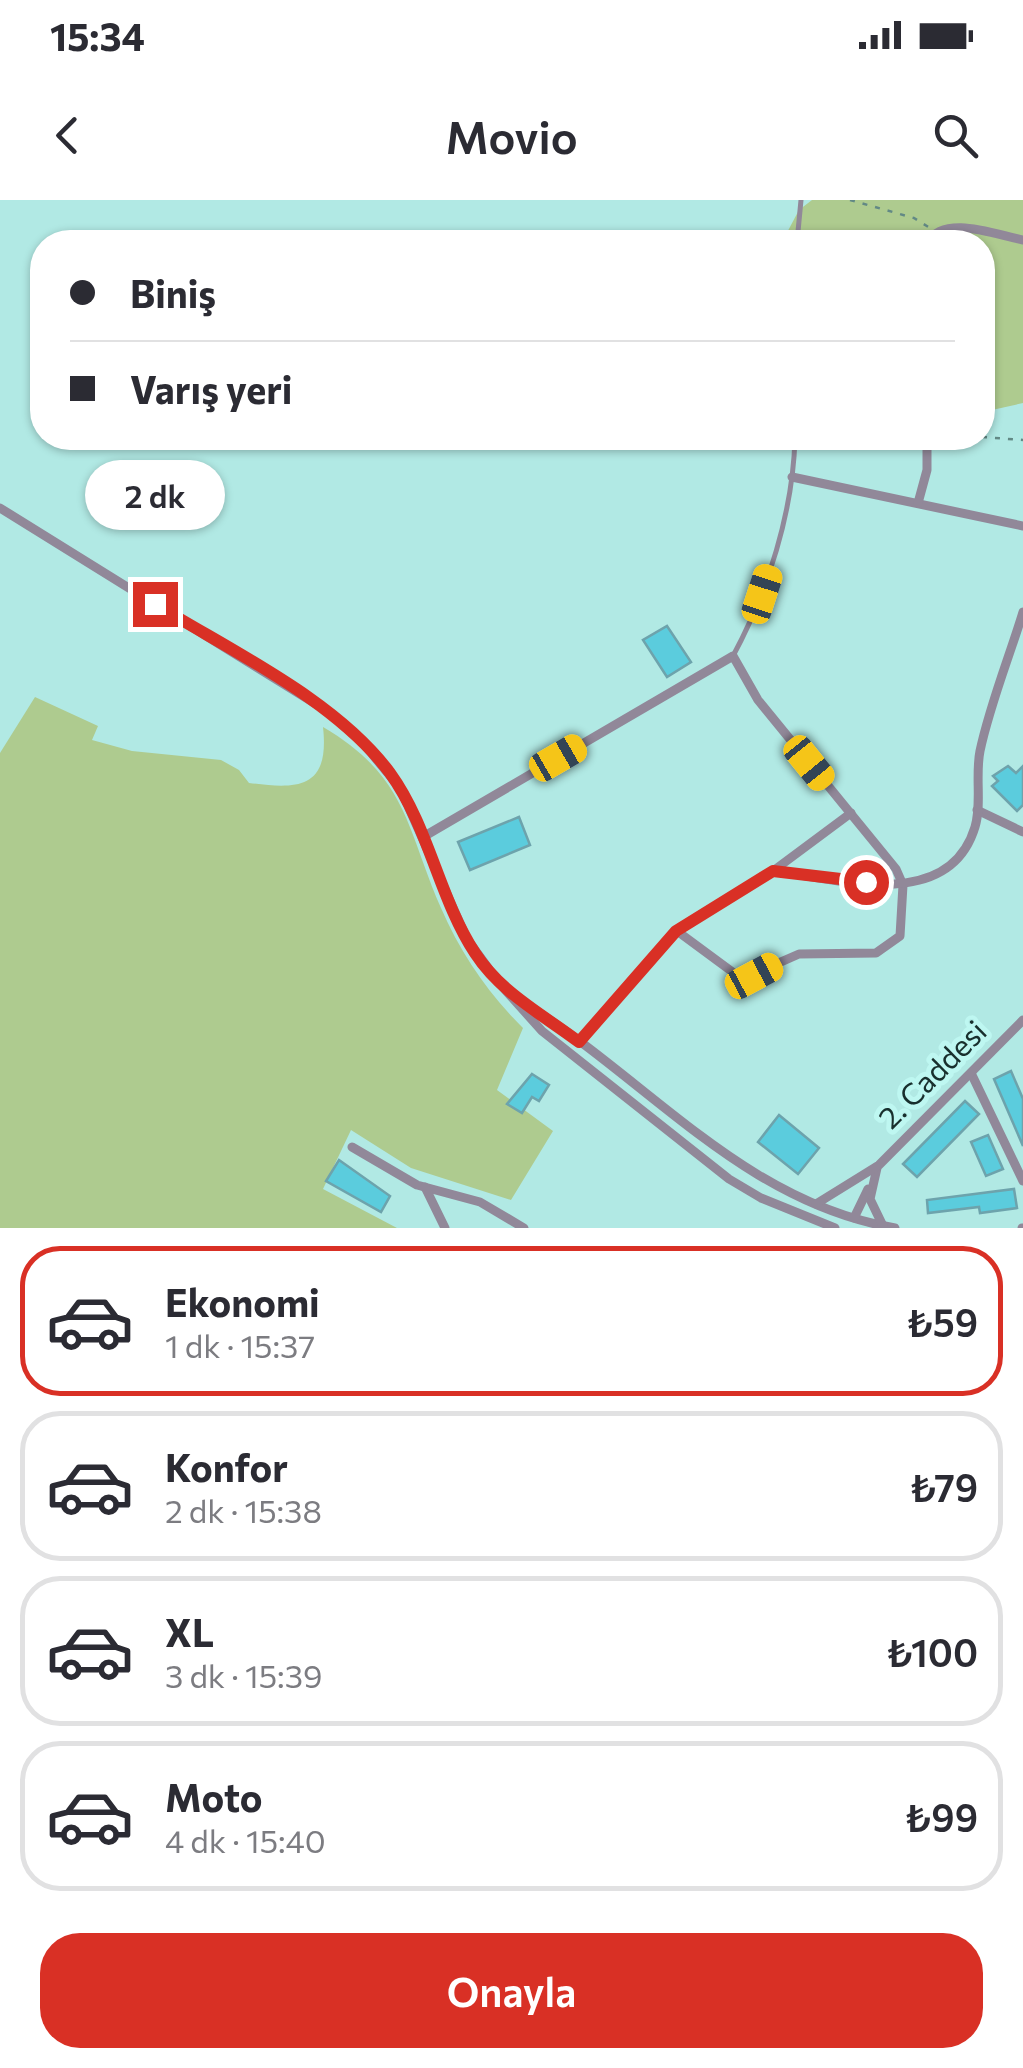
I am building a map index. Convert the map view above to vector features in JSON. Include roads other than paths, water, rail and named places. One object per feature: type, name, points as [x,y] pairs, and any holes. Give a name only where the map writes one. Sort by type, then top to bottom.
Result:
[{"type":"street","points":[[944,230],[968,230]]},
{"type":"street","points":[[995,235],[1023,240]]},
{"type":"street","points":[[918,503],[928,470],[927,450]]},
{"type":"street","points":[[792,476],[1023,526]]},
{"type":"street","points":[[0,508],[340,721],[389,772],[424,837],[467,939],[542,1031],[713,1167],[761,1198],[835,1228]]},
{"type":"street","points":[[773,871],[903,885],[931,877],[956,860],[974,830],[980,752],[1023,612]]},
{"type":"street","points":[[424,837],[733,656],[758,700],[893,864],[903,885],[900,936],[876,953],[799,954],[742,979],[676,931]]},
{"type":"street","points":[[977,810],[1023,832]]},
{"type":"street","points":[[579,1042],[676,931],[773,871],[851,813]]},
{"type":"street","points":[[510,994],[734,1162],[816,1204],[895,1228]]},
{"type":"street","name":"2. Caddesi","points":[[879,1165],[1023,1020]]},
{"type":"street","points":[[971,1073],[1023,1181]]},
{"type":"street","points":[[352,1147],[425,1187],[480,1202],[524,1228]]},
{"type":"street","points":[[816,1204],[879,1165]]},
{"type":"street","points":[[854,1218],[879,1165]]},
{"type":"street","points":[[870,1184],[871,1206],[883,1226]]},
{"type":"street","points":[[425,1187],[445,1228]]},
{"type":"street","points":[[796,1228],[798,1214]]},
{"type":"lane","points":[[798,230],[801,200]]},
{"type":"lane","points":[[733,656],[762,594],[792,476],[794,450]]}]
